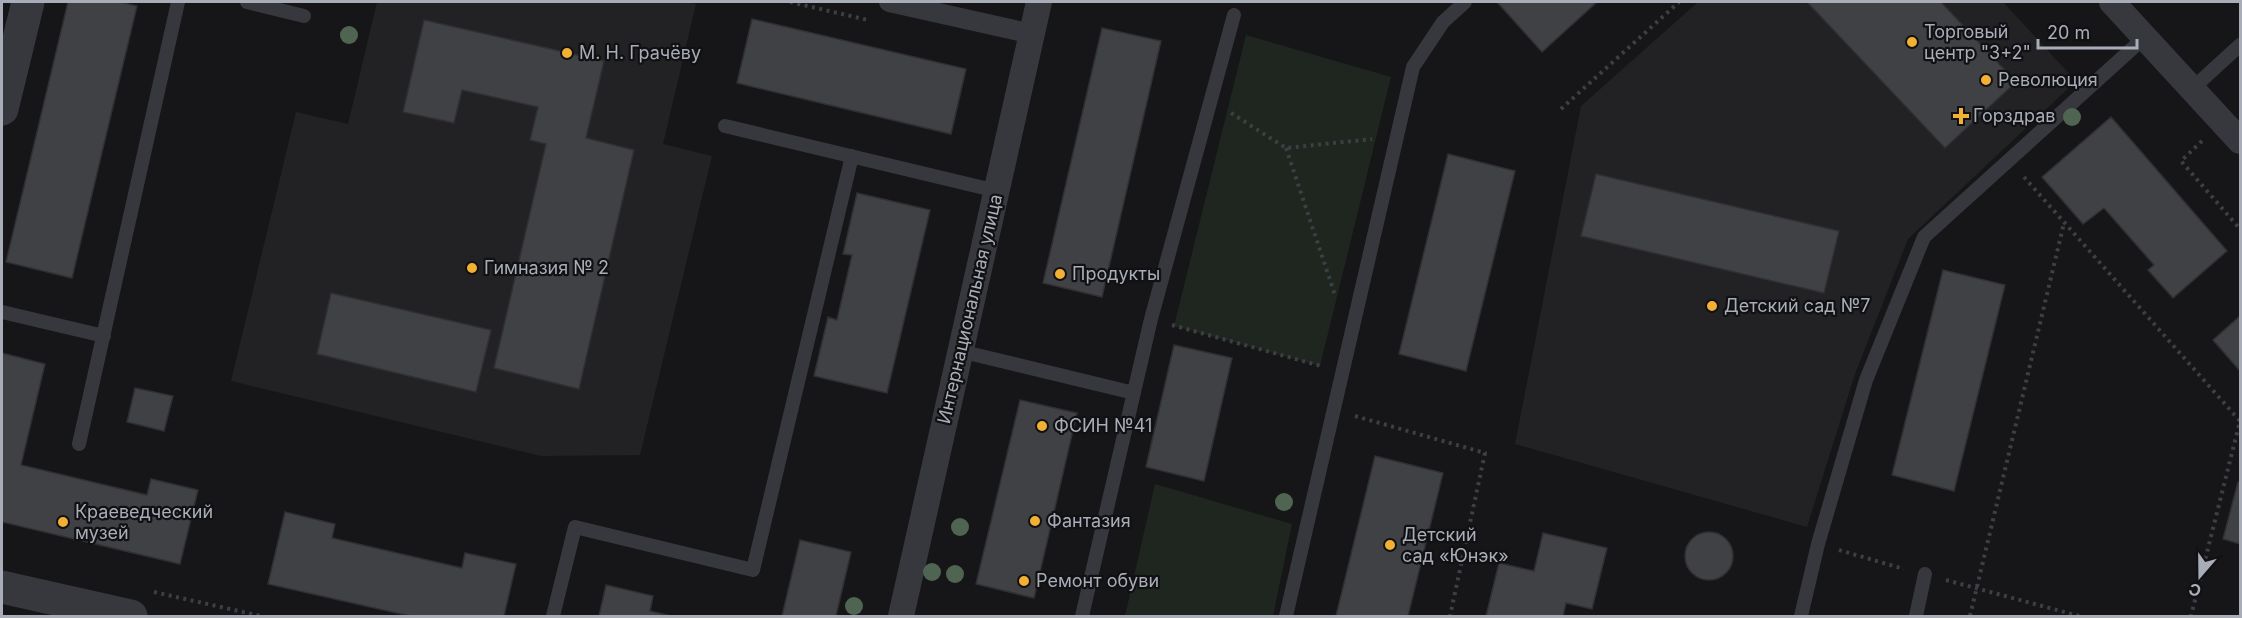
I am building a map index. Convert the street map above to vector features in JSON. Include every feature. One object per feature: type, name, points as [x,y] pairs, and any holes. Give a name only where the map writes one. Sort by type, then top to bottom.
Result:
[{"type":"street","points":[[2,109],[28,2]]},
{"type":"street","points":[[889,2],[1032,34]]},
{"type":"street","name":"Интернациональная улица","points":[[901,616],[1039,2]]},
{"type":"street","points":[[2112,2],[2241,141]]},
{"type":"street","points":[[2,587],[119,615]]},
{"type":"lane","points":[[79,444],[178,2]]},
{"type":"lane","points":[[247,2],[304,16]]},
{"type":"lane","points":[[1286,616],[1413,67],[1443,22],[1465,2]]},
{"type":"lane","points":[[1082,616],[1151,320],[1234,15]]},
{"type":"lane","points":[[1801,616],[1824,522],[1866,380],[1924,237],[2145,38]]},
{"type":"lane","points":[[2192,88],[2241,45]]},
{"type":"lane","points":[[725,126],[997,191]]},
{"type":"lane","points":[[553,616],[575,527],[753,570],[852,156]]},
{"type":"lane","points":[[2,312],[104,336]]},
{"type":"lane","points":[[960,351],[1134,393]]},
{"type":"lane","points":[[1916,616],[1925,574]]},
{"type":"path","points":[[1561,109],[1679,2]]},
{"type":"path","points":[[1212,102],[1286,148],[1396,137]]},
{"type":"path","points":[[2223,121],[2181,161],[2241,229]]},
{"type":"path","points":[[1286,148],[1350,340]]},
{"type":"path","points":[[2010,161],[2240,421],[2191,616]]},
{"type":"path","points":[[1970,616],[2064,222]]},
{"type":"path","points":[[1151,320],[1342,372]]},
{"type":"path","points":[[1334,410],[1485,453],[1450,616]]},
{"type":"shaded area","name":"Гимназия № 2","points":[[377,2],[684,2],[696,4],[663,144],[712,156],[640,455],[541,456],[231,381],[296,112],[348,124]]},
{"type":"shaded area","name":"Детский сад №7","points":[[1698,2],[2003,2],[2076,81],[1908,239],[1855,374],[1807,527],[1515,444],[1581,106]]},
{"type":"shaded area","points":[[1246,35],[1391,77],[1320,366],[1174,326]]},
{"type":"shaded area","points":[[1155,484],[1292,524],[1273,616],[1125,616]]},
{"type":"building","points":[[68,2],[120,2],[137,6],[72,278],[6,262]]},
{"type":"building","points":[[1497,2],[1597,2],[1542,52]]},
{"type":"building","name":"Торговый центр \"3+2\"","points":[[1807,2],[1941,2],[2016,82],[1945,148]]},
{"type":"building","points":[[752,19],[966,69],[951,134],[737,83]]},
{"type":"building","points":[[424,20],[604,61],[586,138],[634,150],[579,389],[494,368],[546,144],[530,140],[538,107],[462,90],[454,123],[403,112]]},
{"type":"building","points":[[1102,28],[1161,41],[1102,297],[1043,283]]},
{"type":"building","points":[[2111,117],[2227,251],[2173,298],[2148,270],[2154,265],[2104,208],[2083,224],[2042,177]]},
{"type":"building","points":[[1448,154],[1515,171],[1466,371],[1399,354]]},
{"type":"building","points":[[1596,174],[1839,231],[1824,293],[1581,236]]},
{"type":"building","points":[[857,193],[930,210],[887,393],[814,376],[828,317],[837,320],[852,255],[843,254]]},
{"type":"building","points":[[1943,270],[2005,285],[1954,491],[1892,475]]},
{"type":"building","points":[[331,293],[491,330],[476,392],[317,354]]},
{"type":"building","points":[[2240,316],[2240,371],[2213,340]]},
{"type":"building","points":[[1174,345],[1232,358],[1204,481],[1146,467]]},
{"type":"building","points":[[2,353],[45,364],[21,465],[147,495],[151,479],[198,490],[180,564],[2,522]]},
{"type":"building","points":[[135,388],[173,396],[164,431],[127,422]]},
{"type":"building","points":[[1020,400],[1077,413],[1034,598],[976,584]]},
{"type":"building","name":"Детский сад «Юнэк»","points":[[1375,456],[1443,473],[1408,616],[1336,616]]},
{"type":"building","points":[[2238,482],[2240,482],[2240,544],[2223,539]]},
{"type":"building","points":[[285,512],[335,524],[332,538],[462,568],[465,553],[516,564],[504,616],[410,616],[268,584]]},
{"type":"building","points":[[1704,532],[1714,532],[1726,539],[1733,551],[1733,561],[1726,573],[1714,580],[1704,580],[1689,569],[1685,561],[1685,551],[1696,536]]},
{"type":"building","points":[[1543,533],[1607,548],[1592,609],[1566,603],[1563,616],[1486,616],[1499,563],[1534,571]]},
{"type":"building","points":[[800,540],[851,552],[836,616],[782,616]]},
{"type":"building","points":[[606,585],[653,596],[650,611],[671,616],[599,616]]},
{"type":"place","name":"Торговый центр \"3+2\"","points":[[1912,42]]},
{"type":"place","name":"М. Н. Грачёву","points":[[567,53]]},
{"type":"place","name":"Революция","points":[[1986,80]]},
{"type":"place","name":"Горздрав","points":[[1961,116]]},
{"type":"place","name":"Гимназия № 2","points":[[472,268]]},
{"type":"place","name":"Продукты","points":[[1060,274]]},
{"type":"place","name":"Детский сад №7","points":[[1712,306]]},
{"type":"place","name":"ФСИН №41","points":[[1042,426]]},
{"type":"place","name":"Фантазия","points":[[1035,521]]},
{"type":"place","name":"Краеведческий музей","points":[[63,522]]},
{"type":"place","name":"Детский сад «Юнэк»","points":[[1390,545]]},
{"type":"place","name":"Ремонт обуви","points":[[1024,581]]}]
